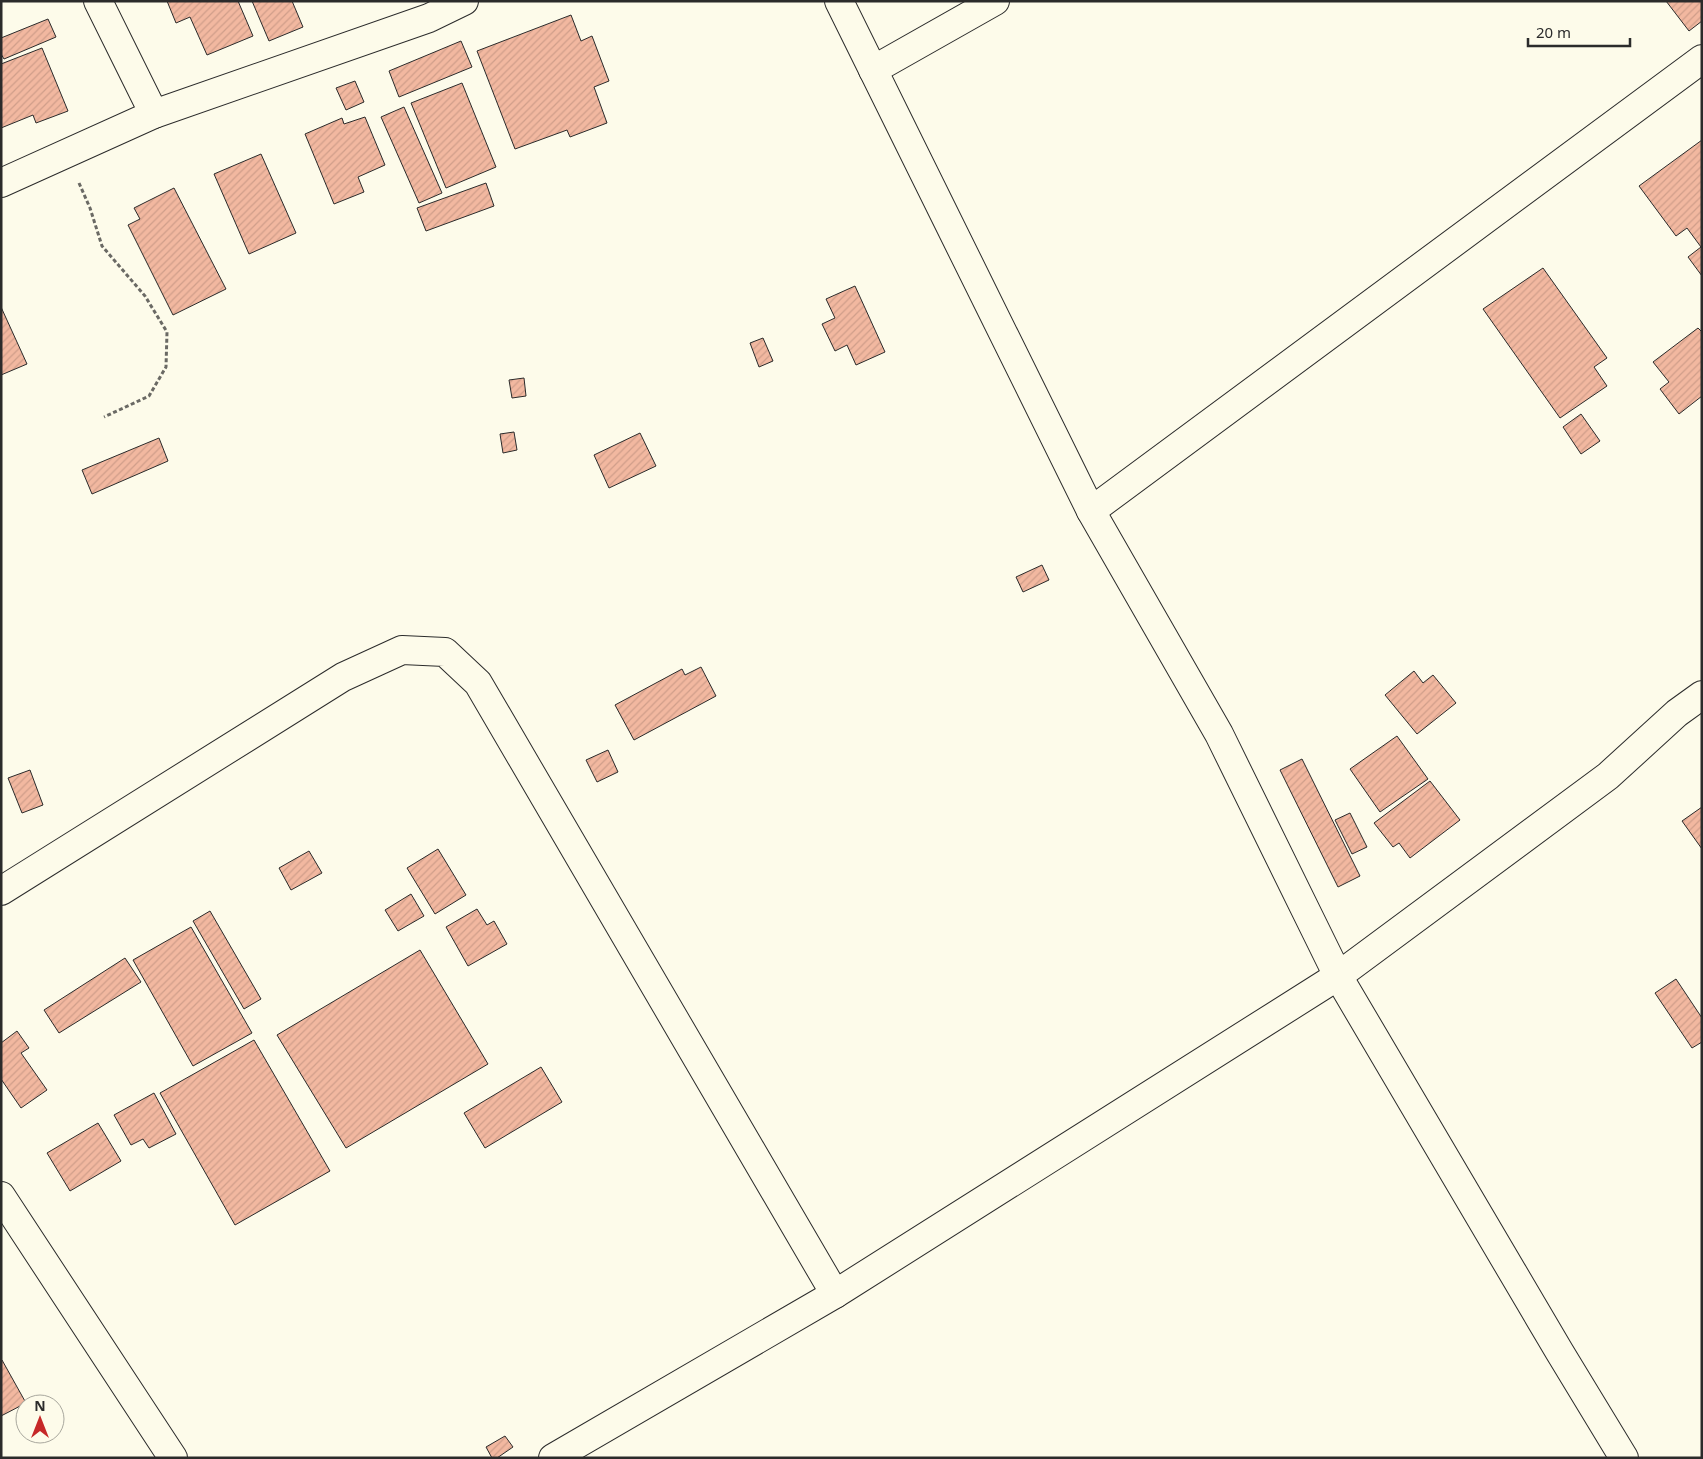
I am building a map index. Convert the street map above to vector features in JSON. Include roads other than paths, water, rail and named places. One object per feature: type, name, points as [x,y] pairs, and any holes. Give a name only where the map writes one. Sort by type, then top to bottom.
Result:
[{"type":"street","points":[[98,1],[154,114]]},
{"type":"street","points":[[1,183],[154,114],[428,9],[464,1]]},
{"type":"street","points":[[839,1],[1091,511],[1219,734],[1338,976],[1624,1458]]},
{"type":"street","points":[[873,70],[994,1]]},
{"type":"street","points":[[1091,511],[1702,59]]},
{"type":"street","points":[[1,891],[343,676],[402,650],[445,652],[478,683],[835,1294]]},
{"type":"street","points":[[553,1458],[835,1294],[1338,976],[1608,776],[1676,713],[1702,695]]},
{"type":"street","points":[[1,1196],[173,1458]]}]
